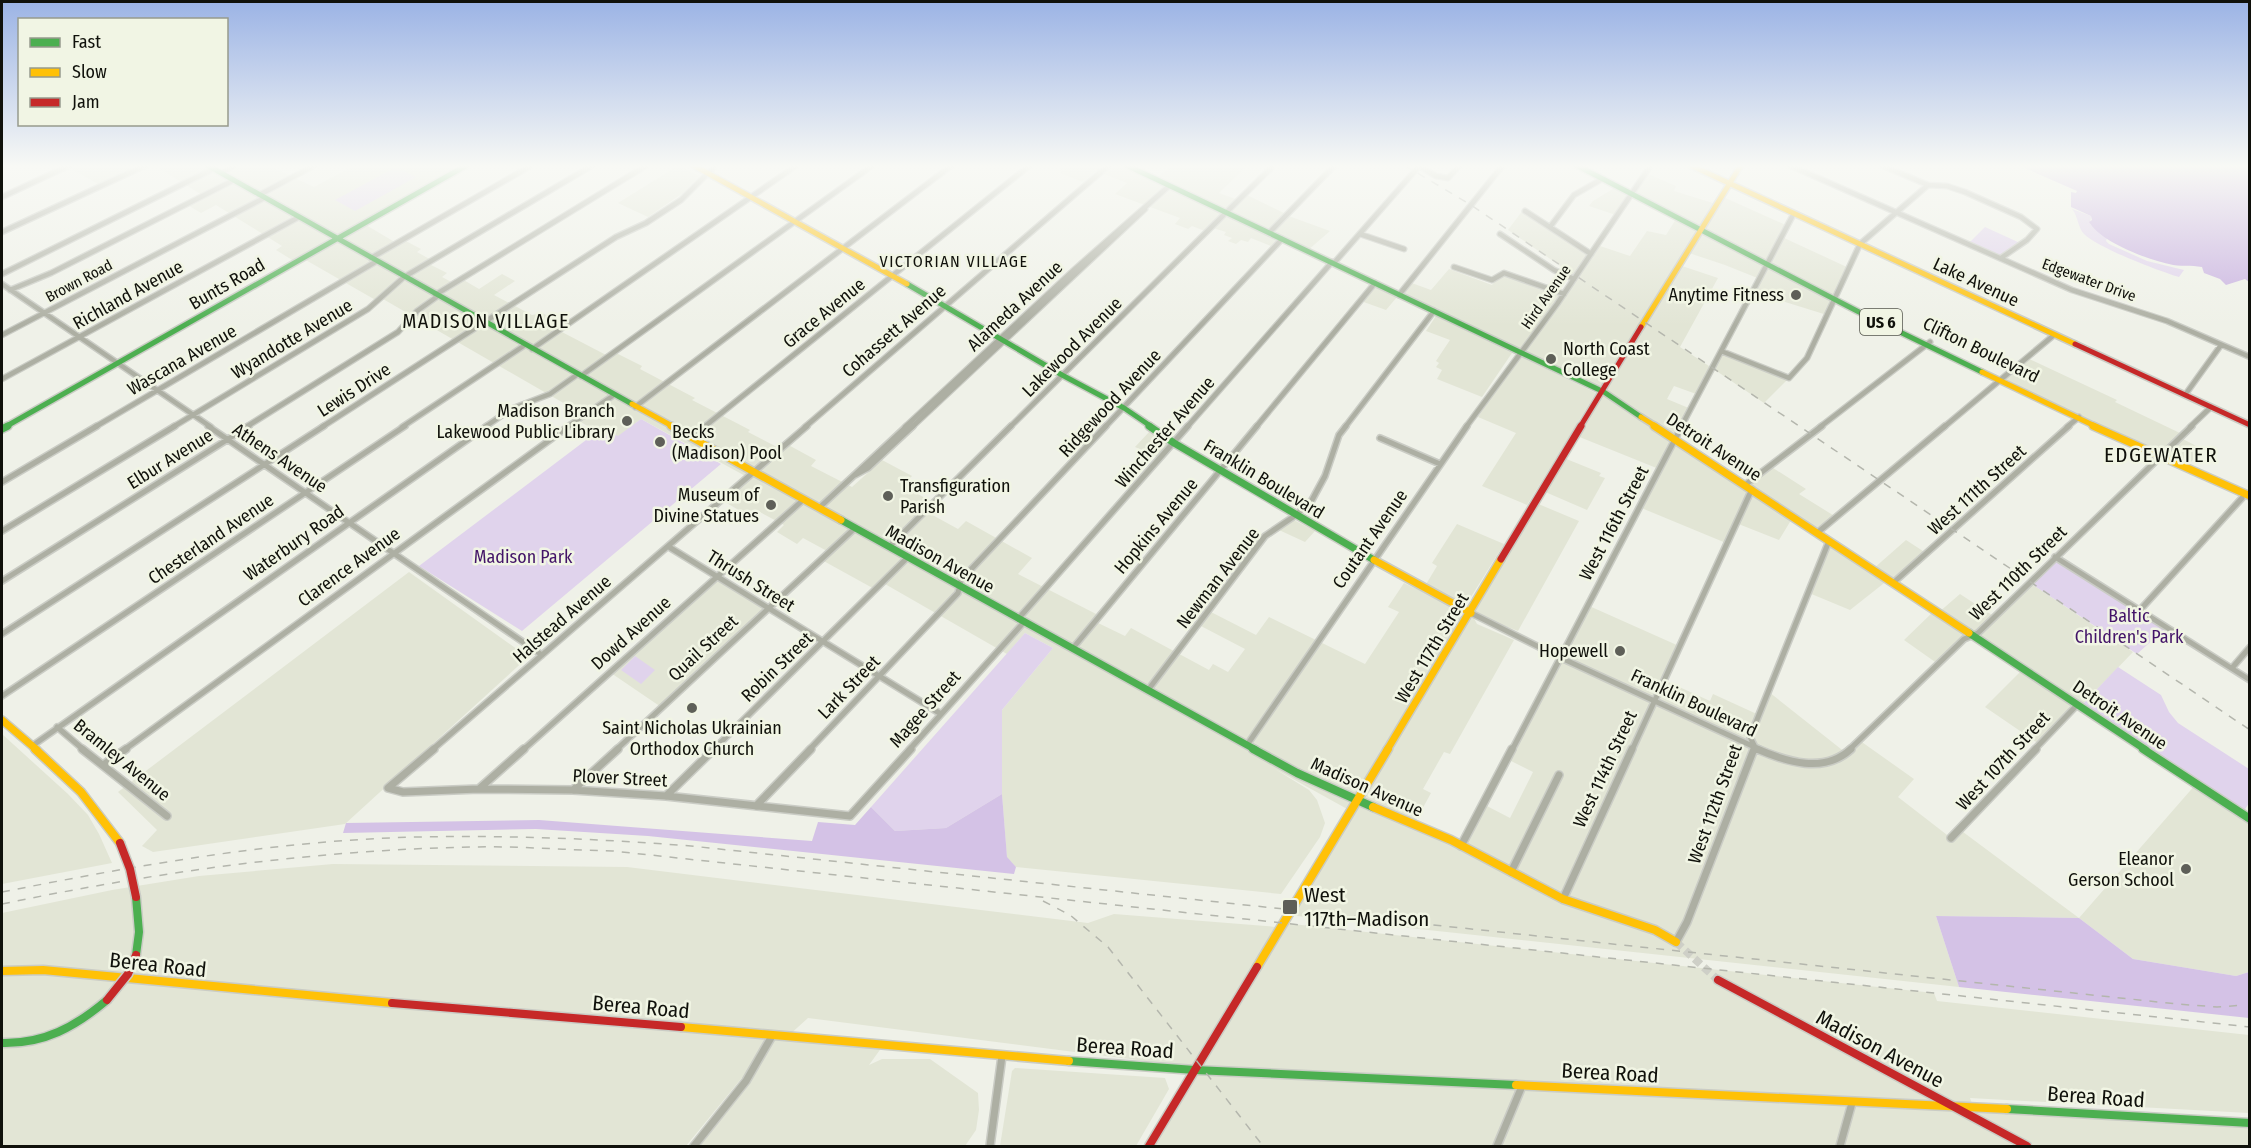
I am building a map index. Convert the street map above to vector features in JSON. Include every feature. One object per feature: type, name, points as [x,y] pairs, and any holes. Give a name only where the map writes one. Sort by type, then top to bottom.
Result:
[{"type":"main road","name":"Madison Avenue","points":[[302,219],[854,529],[1322,786],[1461,846],[1563,899],[1655,930],[1676,942]]},
{"type":"main road","name":"Bunts Road","points":[[2,429],[373,219]]},
{"type":"main road","name":"Franklin Boulevard","points":[[789,219],[1124,408],[1174,443],[1219,470],[1374,561],[1471,613]]},
{"type":"main road","name":"Detroit Avenue","points":[[1238,219],[1604,392],[2250,819]]},
{"type":"main road","name":"Clifton Boulevard","points":[[1677,219],[2079,417],[2160,454],[2247,499]]},
{"type":"main road","name":"West 117th Street","points":[[1149,1146],[1707,219]]},
{"type":"main road","name":"Lake Avenue","points":[[1801,219],[2250,424]]},
{"type":"main road","points":[[2,720],[92,800],[120,843],[130,869],[136,897],[139,932],[136,955],[128,974],[107,1000],[88,1017],[63,1032],[29,1044],[2,1043]]},
{"type":"main road","name":"Berea Road","points":[[2,971],[43,970],[207,987],[1002,1056],[1196,1070],[1522,1085],[1851,1104],[1948,1105],[2250,1123]]},
{"type":"main road","name":"Madison Avenue","points":[[1719,980],[2026,1146]]},
{"type":"street","points":[[2,232],[31,219]]},
{"type":"street","points":[[2,274],[110,219]]},
{"type":"street","points":[[10,290],[51,273],[158,219]]},
{"type":"street","name":"Brown Road","points":[[2,335],[220,219]]},
{"type":"street","name":"Richland Avenue","points":[[2,379],[296,219]]},
{"type":"street","name":"Wascana Avenue","points":[[2,482],[443,219]]},
{"type":"street","name":"Wyandotte Avenue","points":[[2,531],[368,309],[404,277],[503,219]]},
{"type":"street","name":"Elbur Avenue","points":[[2,581],[398,332],[417,311],[437,296],[561,219]]},
{"type":"street","name":"Lewis Drive","points":[[2,634],[616,237],[653,219]]},
{"type":"street","name":"Chesterland Avenue","points":[[2,696],[305,492],[528,347],[719,219]]},
{"type":"street","name":"Waterbury Road","points":[[32,746],[511,409],[550,394],[579,375],[800,219]]},
{"type":"street","points":[[635,406],[882,219]]},
{"type":"street","name":"Grace Avenue","points":[[692,438],[964,219]]},
{"type":"street","name":"Cohassett Avenue","points":[[754,472],[1046,219]]},
{"type":"street","name":"Alameda Avenue","points":[[819,508],[855,476],[861,467],[1137,219]]},
{"type":"street","name":"Lakewood Avenue","points":[[889,547],[1220,219]]},
{"type":"street","points":[[1269,233],[1283,219]]},
{"type":"street","name":"Winchester Avenue","points":[[1021,620],[1373,219]]},
{"type":"street","points":[[1399,295],[1460,219]]},
{"type":"street","points":[[1537,219],[1591,254]]},
{"type":"street","points":[[1550,227],[1556,219]]},
{"type":"street","name":"Hird Avenue","points":[[1521,352],[1615,219]]},
{"type":"street","name":"West 116th Street","points":[[1461,846],[1791,219]]},
{"type":"street","points":[[1721,351],[1789,378],[1807,358],[1860,244],[1889,219]]},
{"type":"street","name":"Edgewater Drive","points":[[1912,219],[2072,290],[2167,321],[2250,357]]},
{"type":"street","points":[[2001,258],[2012,248],[2032,237],[2037,229],[2023,219]]},
{"type":"street","points":[[1360,234],[1404,249]]},
{"type":"street","points":[[1500,234],[1554,270],[1574,279]]},
{"type":"street","name":"Ridgewood Avenue","points":[[960,586],[961,580],[1282,239]]},
{"type":"street","points":[[1454,267],[1492,280],[1504,273],[1564,294]]},
{"type":"street","name":"Hopkins Avenue","points":[[1073,648],[1375,283]]},
{"type":"street","name":"Athens Avenue","points":[[2,284],[543,655]]},
{"type":"street","name":"Newman Avenue","points":[[1148,690],[1265,537],[1296,515],[1312,500],[1325,476],[1339,435],[1434,311]]},
{"type":"street","points":[[1817,533],[2054,334]]},
{"type":"street","name":"West 114th Street","points":[[1563,899],[1748,487],[1928,343]]},
{"type":"street","points":[[2185,395],[2221,345]]},
{"type":"street","name":"Coutant Avenue","points":[[1247,745],[1440,464],[1521,352]]},
{"type":"street","name":"Clarence Avenue","points":[[103,765],[614,395]]},
{"type":"street","name":"West 110th Street","points":[[1842,756],[1964,639],[1978,633],[2211,407]]},
{"type":"street","name":"West 111th Street","points":[[1893,583],[2079,417]]},
{"type":"street","points":[[1380,438],[1440,464]]},
{"type":"street","name":"Halstead Avenue","points":[[388,788],[754,472]]},
{"type":"street","points":[[2140,610],[2247,499]]},
{"type":"street","name":"Dowd Avenue","points":[[479,789],[803,500]]},
{"type":"street","name":"Quail Street","points":[[573,790],[854,529]]},
{"type":"street","name":"West 112th Street","points":[[1676,942],[1687,922],[1755,747],[1750,737],[1829,542]]},
{"type":"street","name":"Thrush Street","points":[[669,547],[716,578],[941,714]]},
{"type":"street","name":"Robin Street","points":[[666,796],[908,557]]},
{"type":"street","points":[[2055,557],[2250,680]]},
{"type":"street","name":"Lark Street","points":[[756,806],[958,593],[960,586]]},
{"type":"street","name":"Franklin Boulevard","points":[[1471,613],[1780,759],[1800,764],[1823,763],[1842,756]]},
{"type":"street","name":"Magee Street","points":[[850,816],[1021,620]]},
{"type":"street","points":[[2232,668],[2250,646]]},
{"type":"street","name":"West 107th Street","points":[[1951,838],[2077,705]]},
{"type":"street","name":"Bramley Avenue","points":[[57,727],[167,816]]},
{"type":"street","points":[[1511,872],[1559,775]]},
{"type":"street","name":"Plover Street","points":[[388,788],[403,792],[479,789],[573,790],[666,796],[850,816]]},
{"type":"street","points":[[694,1146],[746,1081],[773,1035]]},
{"type":"street","points":[[990,1146],[1002,1056]]},
{"type":"street","points":[[1497,1146],[1522,1085]]},
{"type":"street","points":[[1840,1146],[1851,1104]]},
{"type":"shaded area","points":[[238,219],[367,219],[361,222],[398,244],[404,240],[421,249],[417,252],[433,261],[429,264],[447,273],[442,277],[455,284],[462,279],[479,289],[502,274],[515,281],[494,295],[532,315],[542,313],[567,325],[560,331],[608,356],[614,352],[642,366],[640,369],[695,398],[692,400],[750,430],[748,432],[777,447],[783,442],[816,460],[811,466],[852,487],[882,460],[912,476],[902,486],[935,503],[927,512],[958,529],[966,521],[1032,558],[1018,574],[1100,616],[1096,622],[1125,636],[1131,628],[1209,670],[1213,664],[1228,672],[1245,649],[1199,625],[1209,611],[1256,635],[1269,617],[1365,664],[1399,612],[1388,607],[1404,583],[1469,614],[1536,503],[1579,521],[1518,631],[1471,613],[1477,624],[1514,640],[1450,754],[1444,752],[1423,789],[1431,793],[1414,824],[1461,846],[1483,804],[1510,818],[1533,772],[1507,759],[1587,605],[1679,646],[1664,680],[1710,701],[1713,694],[1759,715],[1769,692],[1846,753],[1859,740],[1914,779],[1898,797],[1951,838],[1959,829],[2079,918],[1936,916],[1959,987],[1288,915],[1349,810],[1275,769],[1309,790],[1317,800],[1325,823],[1320,837],[1281,894],[1016,867],[1007,858],[1002,794],[1002,710],[1053,648],[1025,633],[1007,654],[885,584],[878,591],[820,559],[827,551],[803,538],[797,544],[777,532],[784,525],[758,511],[751,517],[723,501],[749,478],[641,419],[618,437],[603,428],[598,432],[579,421],[586,416],[383,299],[379,302],[304,259],[297,263],[276,250],[282,246]]},
{"type":"shaded area","points":[[1180,219],[1232,219],[1276,240],[1271,246],[1251,238],[1248,242],[1241,240],[1236,244],[1228,241],[1232,238],[1224,235],[1226,232],[1210,227],[1205,231],[1192,226],[1188,229],[1175,224]]},
{"type":"shaded area","points":[[1247,219],[1279,219],[1269,229]]},
{"type":"shaded area","points":[[1283,219],[1296,219],[1330,231],[1307,251],[1269,233]]},
{"type":"shaded area","points":[[1517,219],[1536,219],[1590,254],[1597,245],[1630,256],[1647,231],[1666,235],[1676,219],[1771,219],[1788,226],[1782,237],[1849,268],[1827,315],[1753,292],[1760,279],[1725,265],[1686,252],[1679,265],[1718,278],[1680,347],[1712,368],[1699,395],[1674,386],[1667,399],[1691,409],[1675,439],[1745,485],[1770,466],[1806,489],[1799,494],[1836,517],[1817,533],[1793,517],[1779,540],[1736,523],[1726,543],[1639,507],[1659,469],[1577,436],[1603,392],[1399,295],[1409,282],[1431,290],[1449,269],[1492,285],[1501,273],[1562,296],[1575,276],[1508,230]]},
{"type":"shaded area","points":[[2249,219],[2249,282],[2245,279],[2226,285],[2220,279],[2204,273],[2202,267],[2169,264],[2125,249],[2095,229],[2089,222],[2092,220]]},
{"type":"shaded area","points":[[1371,285],[1397,297],[1386,310],[1358,300]]},
{"type":"shaded area","points":[[1436,316],[1512,353],[1482,397],[1437,379],[1442,370],[1436,367],[1439,363],[1436,361],[1450,340],[1426,331]]},
{"type":"shaded area","points":[[1721,351],[1789,378],[1764,403],[1712,368]]},
{"type":"shaded area","points":[[1520,356],[1596,393],[1527,505],[1482,486],[1516,433],[1478,417]]},
{"type":"shaded area","points":[[2027,358],[2117,400],[2115,402],[2182,434],[2179,437],[2202,449],[2186,468],[2004,378]]},
{"type":"shaded area","points":[[1150,431],[1169,444],[1158,457],[1135,447]]},
{"type":"shaded area","points":[[1564,458],[1601,473],[1599,476],[1605,478],[1587,510],[1543,491]]},
{"type":"shaded area","points":[[1294,520],[1315,531],[1305,542],[1279,530]]},
{"type":"shaded area","points":[[1457,524],[1504,544],[1466,605],[1425,586],[1437,566],[1432,563]]},
{"type":"shaded area","points":[[1906,540],[1926,553],[1893,583],[1888,580],[1850,610],[1809,593],[1829,541],[1873,569]]},
{"type":"shaded area","points":[[409,572],[528,657],[345,824],[153,852],[142,846],[157,830],[118,792]]},
{"type":"shaded area","points":[[716,579],[765,609],[661,707],[611,673]]},
{"type":"shaded area","points":[[2030,583],[2133,652],[2080,707],[2077,705],[2039,744],[1985,707],[2022,670],[1972,636],[1938,664],[1904,640],[1934,611],[1938,613],[1960,594],[1995,617]]},
{"type":"shaded area","points":[[2,734],[88,815],[112,863],[2,884]]},
{"type":"shaded area","name":"Eleanor Gerson School","points":[[2196,784],[2249,819],[2249,972],[2236,976],[2133,959],[2079,918]]},
{"type":"shaded area","points":[[1002,794],[1007,857],[1016,867],[1014,874],[648,836],[536,829],[343,833],[346,823],[539,820],[812,841],[818,822],[855,825],[871,807],[895,831],[946,828]]},
{"type":"shaded area","points":[[333,864],[627,867],[1088,923],[1114,914],[1277,927],[1192,1067],[808,1018],[787,1037],[882,1047],[869,1065],[882,1059],[930,1059],[978,1093],[979,1110],[976,1130],[965,1146],[700,1146],[751,1082],[762,1061],[741,1079],[686,1146],[2,1146],[2,913],[112,890],[199,876]]},
{"type":"shaded area","points":[[1936,916],[2079,918],[2133,959],[2236,976],[2249,972],[2249,1018],[1959,987]]},
{"type":"shaded area","points":[[1283,923],[1934,993],[1937,1001],[2249,1035],[2249,1113],[1970,1098],[1973,1106],[2249,1123],[2249,1146],[1149,1146]]},
{"type":"shaded area","points":[[1015,1068],[1165,1078],[1169,1089],[1136,1146],[1000,1146],[1012,1071]]},
{"type":"green space","points":[[2077,219],[2091,219],[2090,224],[2107,238],[2106,241],[2109,244],[2147,261],[2184,270],[2179,277],[2144,264],[2091,240],[2080,229]]},
{"type":"green space","points":[[1985,227],[2020,243],[2001,258],[1968,244]]},
{"type":"green space","name":"Madison Park","points":[[641,419],[721,464],[522,631],[419,566],[602,428],[618,436]]},
{"type":"green space","name":"Baltic Children's Park","points":[[2055,557],[2167,627],[2137,654],[2030,583]]},
{"type":"green space","points":[[1025,633],[1053,648],[1002,710],[1002,794],[946,828],[895,831],[871,807]]},
{"type":"green space","points":[[635,656],[655,670],[641,684],[621,670]]},
{"type":"green space","points":[[2118,667],[2161,695],[2169,712],[2178,723],[2249,769],[2249,803],[2242,814],[2080,707]]},
{"type":"tunnel","points":[[1676,942],[1718,980]]},
{"type":"railway","points":[[1491,219],[2250,730]]},
{"type":"railway","points":[[2,892],[209,855],[314,843],[419,837],[589,840],[691,846],[2177,1004],[2217,1007],[2245,1005]]},
{"type":"railway","points":[[2,904],[119,882],[295,858],[413,849],[490,847],[613,851],[2250,1027]]},
{"type":"railway","points":[[1043,901],[1070,915],[1108,947],[1263,1146]]},
{"type":"traffic: fast","points":[[302,219],[632,404]]},
{"type":"traffic: fast","points":[[2,429],[373,219]]},
{"type":"traffic: fast","points":[[1239,219],[1604,392],[1641,417]]},
{"type":"traffic: fast","points":[[1679,219],[1859,312],[1982,372]]},
{"type":"traffic: fast","points":[[907,284],[1062,375],[1124,408],[1174,443],[1374,560]]},
{"type":"traffic: fast","points":[[841,520],[1297,773],[1373,807]]},
{"type":"traffic: fast","points":[[1969,633],[2250,819]]},
{"type":"traffic: fast","points":[[136,897],[139,932],[136,955]]},
{"type":"traffic: fast","points":[[2,1043],[32,1042],[59,1033],[83,1019],[107,1000]]},
{"type":"traffic: fast","points":[[1069,1061],[1195,1070],[1516,1085]]},
{"type":"traffic: fast","points":[[2007,1109],[2250,1123]]},
{"type":"traffic: slow","points":[[789,219],[907,284]]},
{"type":"traffic: slow","points":[[1641,327],[1708,219]]},
{"type":"traffic: slow","points":[[1805,219],[2075,344]]},
{"type":"traffic: slow","points":[[1982,372],[2065,413],[2250,496]]},
{"type":"traffic: slow","points":[[632,404],[841,520]]},
{"type":"traffic: slow","points":[[1641,417],[1969,633]]},
{"type":"traffic: slow","points":[[1257,967],[1501,559]]},
{"type":"traffic: slow","points":[[1374,560],[1471,613]]},
{"type":"traffic: slow","points":[[2,720],[51,762],[81,792],[120,843]]},
{"type":"traffic: slow","points":[[1373,807],[1451,840],[1563,899],[1655,930],[1676,942]]},
{"type":"traffic: slow","points":[[2,971],[43,970],[392,1003]]},
{"type":"traffic: slow","points":[[681,1027],[1069,1061]]},
{"type":"traffic: slow","points":[[1516,1085],[2007,1109]]},
{"type":"traffic: jam","points":[[1501,559],[1641,327]]},
{"type":"traffic: jam","points":[[2075,344],[2250,425]]},
{"type":"traffic: jam","points":[[120,843],[130,869],[136,897]]},
{"type":"traffic: jam","points":[[107,1000],[128,974],[136,955]]},
{"type":"traffic: jam","points":[[1149,1146],[1257,967]]},
{"type":"traffic: jam","points":[[1718,980],[2027,1146]]},
{"type":"traffic: jam","points":[[392,1003],[681,1027]]},
{"type":"place","name":"Anytime Fitness","points":[[1796,295]]},
{"type":"place","name":"North Coast College","points":[[1551,359]]},
{"type":"place","name":"Madison Branch Lakewood Public Library","points":[[627,421]]},
{"type":"place","name":"Becks (Madison) Pool","points":[[660,442]]},
{"type":"place","name":"Transfiguration Parish","points":[[888,496]]},
{"type":"place","name":"Museum of Divine Statues","points":[[771,505]]},
{"type":"place","name":"Hopewell","points":[[1620,651]]},
{"type":"place","name":"Saint Nicholas Ukrainian Orthodox Church","points":[[692,708]]},
{"type":"place","name":"Eleanor Gerson School","points":[[2186,869]]},
{"type":"place","name":"West 117th–Madison","points":[[1290,907]]},
{"type":"district","name":"VICTORIAN VILLAGE","points":[[954,261]]},
{"type":"district","name":"MADISON VILLAGE","points":[[486,321]]},
{"type":"district","name":"EDGEWATER","points":[[2161,455]]}]
